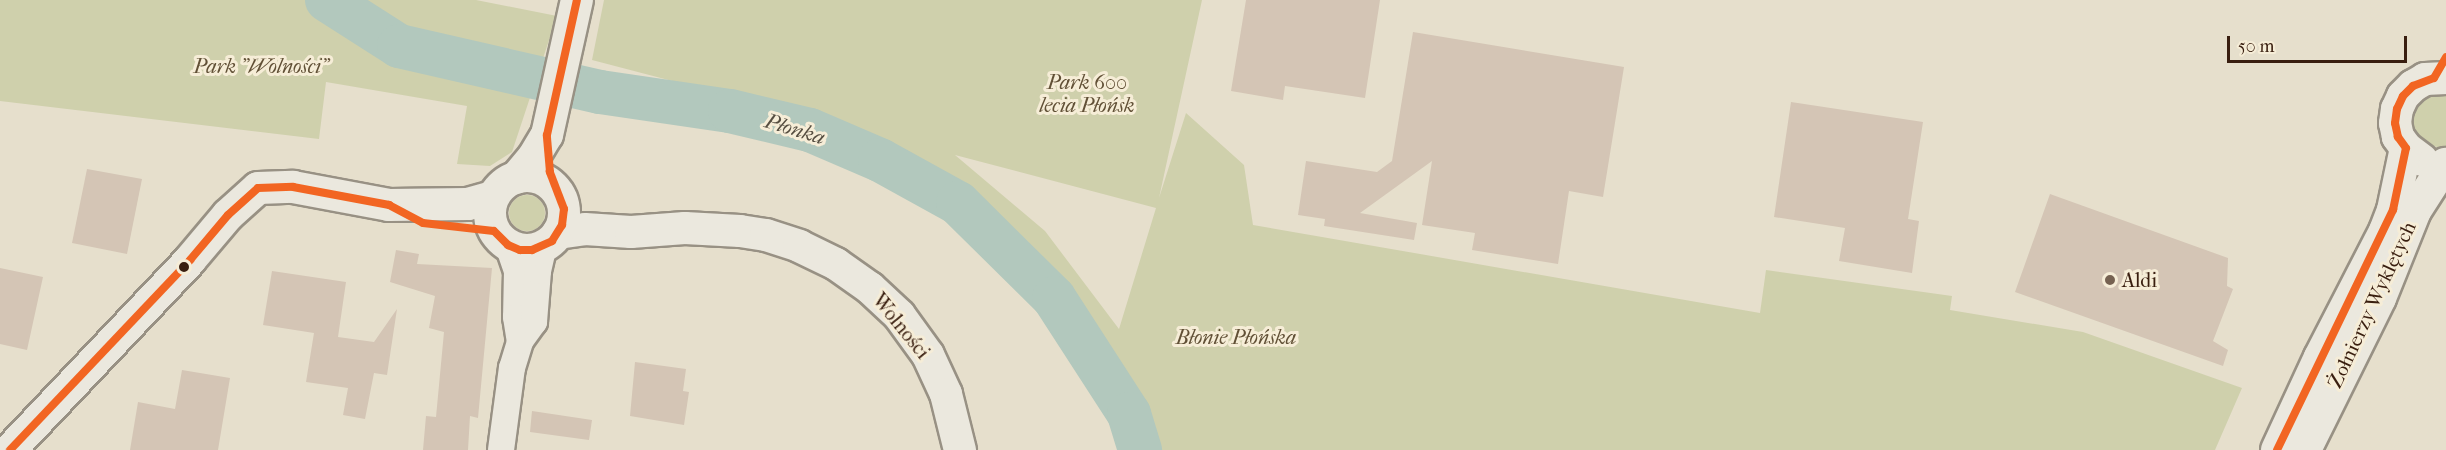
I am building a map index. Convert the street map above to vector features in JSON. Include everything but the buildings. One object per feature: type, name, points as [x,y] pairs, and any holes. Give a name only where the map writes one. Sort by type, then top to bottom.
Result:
[{"type":"street","points":[[501,450],[508,387],[520,341],[534,322],[538,272],[551,240],[564,218],[550,172],[547,135],[575,9]]},
{"type":"street","points":[[2442,71],[2413,86],[2403,96],[2397,109],[2395,123],[2398,137],[2417,159],[2446,164]]},
{"type":"street","points":[[520,341],[516,317],[517,271],[490,214],[505,187],[533,158],[547,135]]},
{"type":"street","name":"Żołnierzy Wyklętych","points":[[2277,450],[2320,357],[2385,231],[2393,210],[2406,148]]},
{"type":"street","name":"Żołnierzy Wyklętych","points":[[2305,450],[2380,298],[2415,211],[2446,164]]},
{"type":"street","points":[[10,450],[190,260],[228,215],[258,188],[293,188],[389,205],[468,204],[505,187],[537,178],[558,195]]},
{"type":"street","name":"Wolności","points":[[558,195],[586,208],[631,212],[685,228]]},
{"type":"street","points":[[389,205],[423,223],[501,238],[520,250],[532,250],[551,240]]},
{"type":"street","name":"Wolności","points":[[551,240],[585,229],[631,232],[685,228],[740,231],[788,243],[836,264],[870,288],[898,315],[928,355],[946,394],[960,450]]},
{"type":"green space","name":"Park \"Wolności\"","points":[[0,0],[476,0],[557,16],[512,152],[490,166],[457,164],[467,106],[326,82],[319,139],[0,101]]},
{"type":"green space","name":"Błonie Płońska","points":[[604,0],[1202,0],[1159,198],[1186,113],[1244,165],[1253,225],[1760,313],[1766,270],[1952,296],[1950,310],[2083,332],[2242,388],[2215,450],[1154,450],[1139,408],[1061,292],[966,194],[836,124],[592,60]],"holes":[[[955,155],[1156,208],[1119,329],[1045,231]]]},
{"type":"green space","points":[[2435,94],[2446,95],[2446,146],[2440,148],[2423,142],[2413,128],[2412,119],[2419,102]]},
{"type":"green space","points":[[527,195],[540,200],[545,213],[540,226],[527,231],[514,226],[509,213],[514,200]]},
{"type":"waterway","name":"Płonka","points":[[327,0],[399,46],[600,92],[730,111],[810,130],[880,160],[958,203],[1054,298],[1129,414],[1140,450]]},
{"type":"transit line","points":[[10,450],[190,260],[228,215],[258,188],[293,187],[389,205],[423,223],[494,231],[508,245],[520,250],[532,250],[552,241],[562,225],[564,209],[550,172],[547,135],[577,0]]},
{"type":"transit line","points":[[2277,450],[2393,210],[2406,148],[2398,137],[2395,123],[2397,109],[2403,96],[2413,86],[2434,78],[2446,57]]},
{"type":"place","name":"Aldi","points":[[2110,280]]},
{"type":"park label","name":"Park 600 lecia Płońsk","points":[[1087,94]]}]
